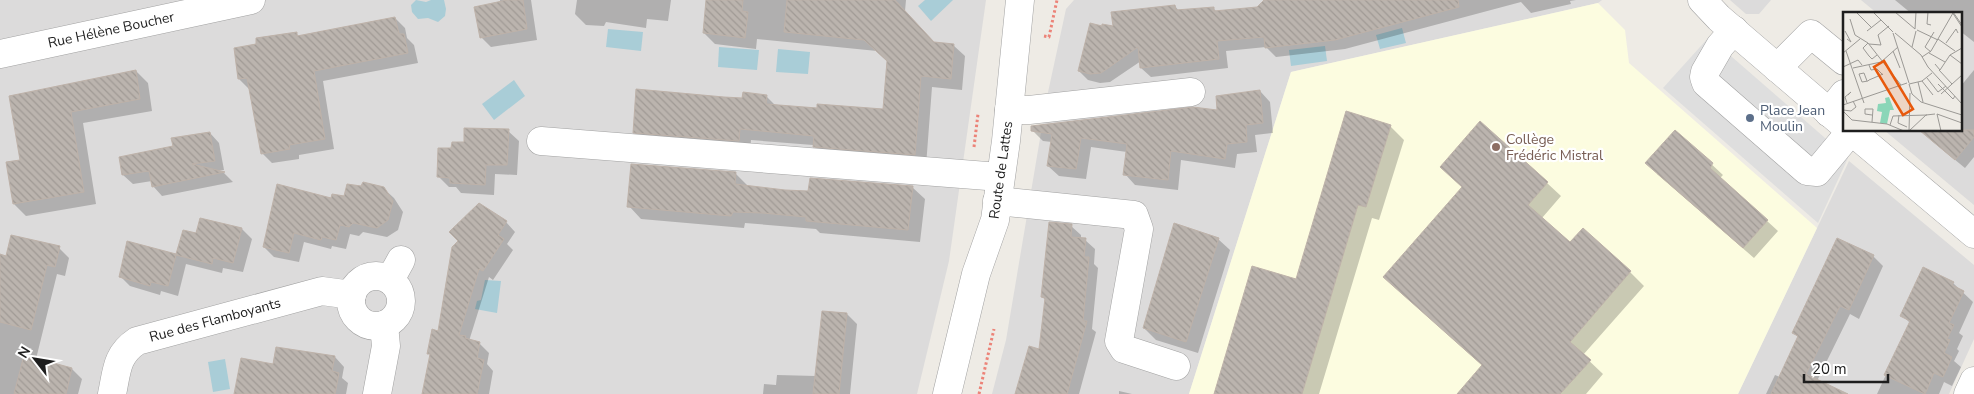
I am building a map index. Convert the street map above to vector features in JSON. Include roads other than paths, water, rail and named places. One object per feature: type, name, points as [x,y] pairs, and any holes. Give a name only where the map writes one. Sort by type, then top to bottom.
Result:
[{"type":"street","name":"Rue Hélène Boucher","points":[[0,54],[252,0]]},
{"type":"street","name":"Route de Lattes","points":[[947,394],[976,274],[995,220],[1020,0]]},
{"type":"street","points":[[1702,0],[1777,68],[1843,117]]},
{"type":"street","points":[[1734,30],[1720,46],[1705,72],[1706,83],[1807,171],[1818,172],[1843,120]]},
{"type":"street","points":[[1777,68],[1811,34],[1843,59]]},
{"type":"street","points":[[1009,110],[1029,110],[1191,92]]},
{"type":"street","points":[[1859,131],[1974,234]]},
{"type":"street","points":[[541,141],[998,189],[1134,215],[1139,229],[1119,341],[1124,349],[1176,366]]},
{"type":"street","points":[[396,270],[398,287],[402,298],[400,310],[394,319],[384,325],[373,326],[363,323],[356,315],[352,306],[352,295],[357,285],[367,278],[396,270]]},
{"type":"street","name":"Rue des Flamboyants","points":[[112,394],[120,360],[126,348],[137,341],[322,292],[352,295]]},
{"type":"street","points":[[377,394],[386,346],[384,325]]},
{"type":"street","points":[[1968,394],[1974,381]]},
{"type":"water","points":[[416,0],[426,2],[444,0],[445,16],[438,22],[428,18],[418,19],[412,12],[411,5]]},
{"type":"water","points":[[925,0],[953,0],[931,21],[918,6]]},
{"type":"water","points":[[1402,28],[1406,43],[1380,49],[1376,35]]},
{"type":"water","points":[[608,29],[643,32],[641,51],[606,47]]},
{"type":"water","points":[[1325,46],[1327,61],[1291,66],[1289,50]]},
{"type":"water","points":[[719,47],[759,50],[757,70],[718,67]]},
{"type":"water","points":[[778,49],[810,52],[808,74],[776,72]]},
{"type":"water","points":[[514,80],[525,96],[494,120],[482,104]]},
{"type":"water","points":[[485,280],[501,281],[497,313],[475,309],[477,301],[481,300]]},
{"type":"water","points":[[225,359],[230,389],[213,392],[208,362]]},
{"type":"place","name":"Place Jean Moulin","points":[[1750,118]]},
{"type":"place","name":"Collège Frédéric Mistral","points":[[1496,147]]}]
